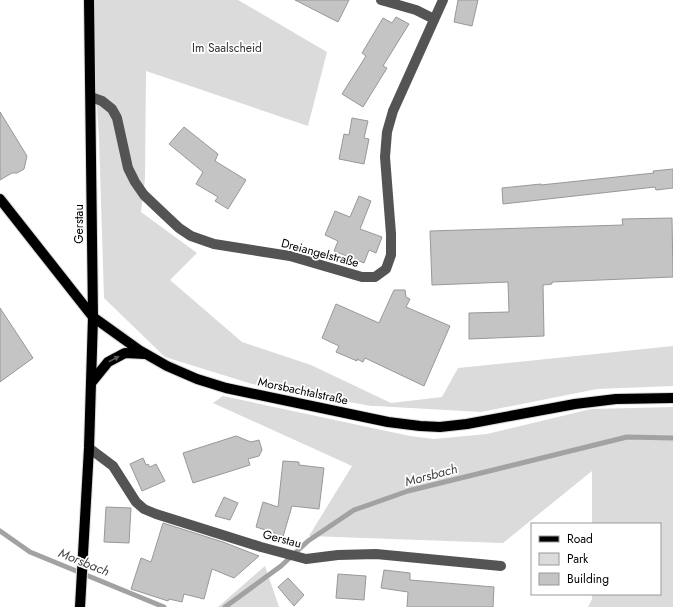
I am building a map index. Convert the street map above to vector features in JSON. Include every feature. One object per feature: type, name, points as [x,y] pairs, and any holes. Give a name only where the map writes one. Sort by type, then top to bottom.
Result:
[{"type":"main road","name":"Gerstau","points":[[80,607],[84,552],[93,317],[89,0]]},
{"type":"main road","name":"Morsbachtalstraße","points":[[0,199],[93,317],[145,354],[197,379],[226,388],[388,422],[440,427],[467,424],[575,404],[609,400],[673,398]]},
{"type":"main road","points":[[90,383],[108,362],[125,353],[145,354]]},
{"type":"street","points":[[381,0],[416,10],[434,19]]},
{"type":"street","name":"Dreiangelstraße","points":[[91,96],[102,101],[112,109],[117,118],[128,168],[144,195],[179,228],[191,236],[214,244],[290,256],[362,277],[375,277],[386,269],[391,255],[391,234],[385,157],[387,132],[393,111],[443,0]]},
{"type":"street","name":"Gerstau","points":[[88,448],[113,466],[136,502],[144,509],[274,551],[306,559],[338,555],[376,554],[502,566]]},
{"type":"green space","name":"Im Saalscheid","points":[[90,0],[238,0],[327,52],[308,126],[146,71],[145,179],[141,212],[197,253],[170,280],[242,342],[311,365],[391,403],[442,397],[458,368],[673,346],[673,386],[597,389],[481,412],[371,406],[252,384],[165,357],[104,298],[99,138]]},
{"type":"green space","points":[[223,396],[410,436],[434,439],[487,434],[591,409],[673,407],[673,607],[588,607],[592,599],[592,595],[661,595],[661,523],[592,523],[592,471],[503,543],[309,536],[352,466],[213,403]]},
{"type":"green space","points":[[265,566],[279,607],[218,607]]},
{"type":"building","points":[[295,0],[349,0],[338,22]]},
{"type":"building","points":[[458,0],[478,0],[472,26],[454,22]]},
{"type":"building","points":[[396,17],[409,24],[383,66],[387,68],[363,107],[342,94],[366,56],[362,53],[383,18],[392,23]]},
{"type":"building","points":[[0,112],[27,156],[24,169],[17,173],[12,173],[0,180]]},
{"type":"building","points":[[352,118],[368,121],[364,138],[369,139],[364,164],[339,159],[344,134],[349,135]]},
{"type":"building","points":[[184,127],[218,154],[215,161],[246,180],[228,209],[215,201],[218,197],[196,184],[203,172],[169,144]]},
{"type":"building","points":[[673,169],[673,188],[656,190],[655,187],[503,204],[502,188],[654,173],[653,171]]},
{"type":"building","points":[[359,196],[371,201],[360,229],[382,237],[376,253],[369,250],[364,263],[334,251],[338,241],[325,235],[335,211],[350,217]]},
{"type":"building","points":[[672,218],[673,277],[552,282],[552,284],[543,285],[544,336],[469,339],[469,313],[509,312],[508,282],[432,285],[430,231],[623,225],[622,219]]},
{"type":"building","points":[[394,290],[405,290],[406,297],[410,299],[406,307],[450,326],[424,386],[365,358],[363,362],[357,359],[357,361],[336,352],[339,346],[322,338],[336,304],[379,323]]},
{"type":"building","points":[[0,308],[33,358],[0,382]]},
{"type":"building","points":[[236,436],[251,442],[259,440],[262,450],[259,456],[248,459],[250,465],[193,483],[183,453]]},
{"type":"building","points":[[143,458],[146,465],[148,464],[150,467],[156,464],[165,481],[142,491],[130,464]]},
{"type":"building","points":[[283,461],[299,462],[299,465],[324,468],[319,509],[292,506],[282,540],[274,538],[275,533],[256,527],[263,502],[278,507]]},
{"type":"building","points":[[224,497],[238,503],[230,520],[215,516]]},
{"type":"building","points":[[106,507],[131,508],[129,543],[104,542]]},
{"type":"building","points":[[163,523],[223,542],[259,556],[234,578],[212,569],[204,599],[184,594],[182,602],[169,599],[168,601],[131,589],[141,558],[151,562]]},
{"type":"building","points":[[384,570],[410,573],[410,580],[494,587],[493,607],[407,607],[408,592],[381,588]]},
{"type":"building","points":[[338,574],[366,576],[364,600],[336,598]]},
{"type":"building","points":[[288,578],[304,595],[294,606],[278,587]]},
{"type":"waterway","name":"Morsbach","points":[[225,607],[281,566],[308,541],[354,510],[408,491],[627,437],[673,438]]},
{"type":"waterway","name":"Morsbach","points":[[0,531],[30,552],[164,607]]}]
